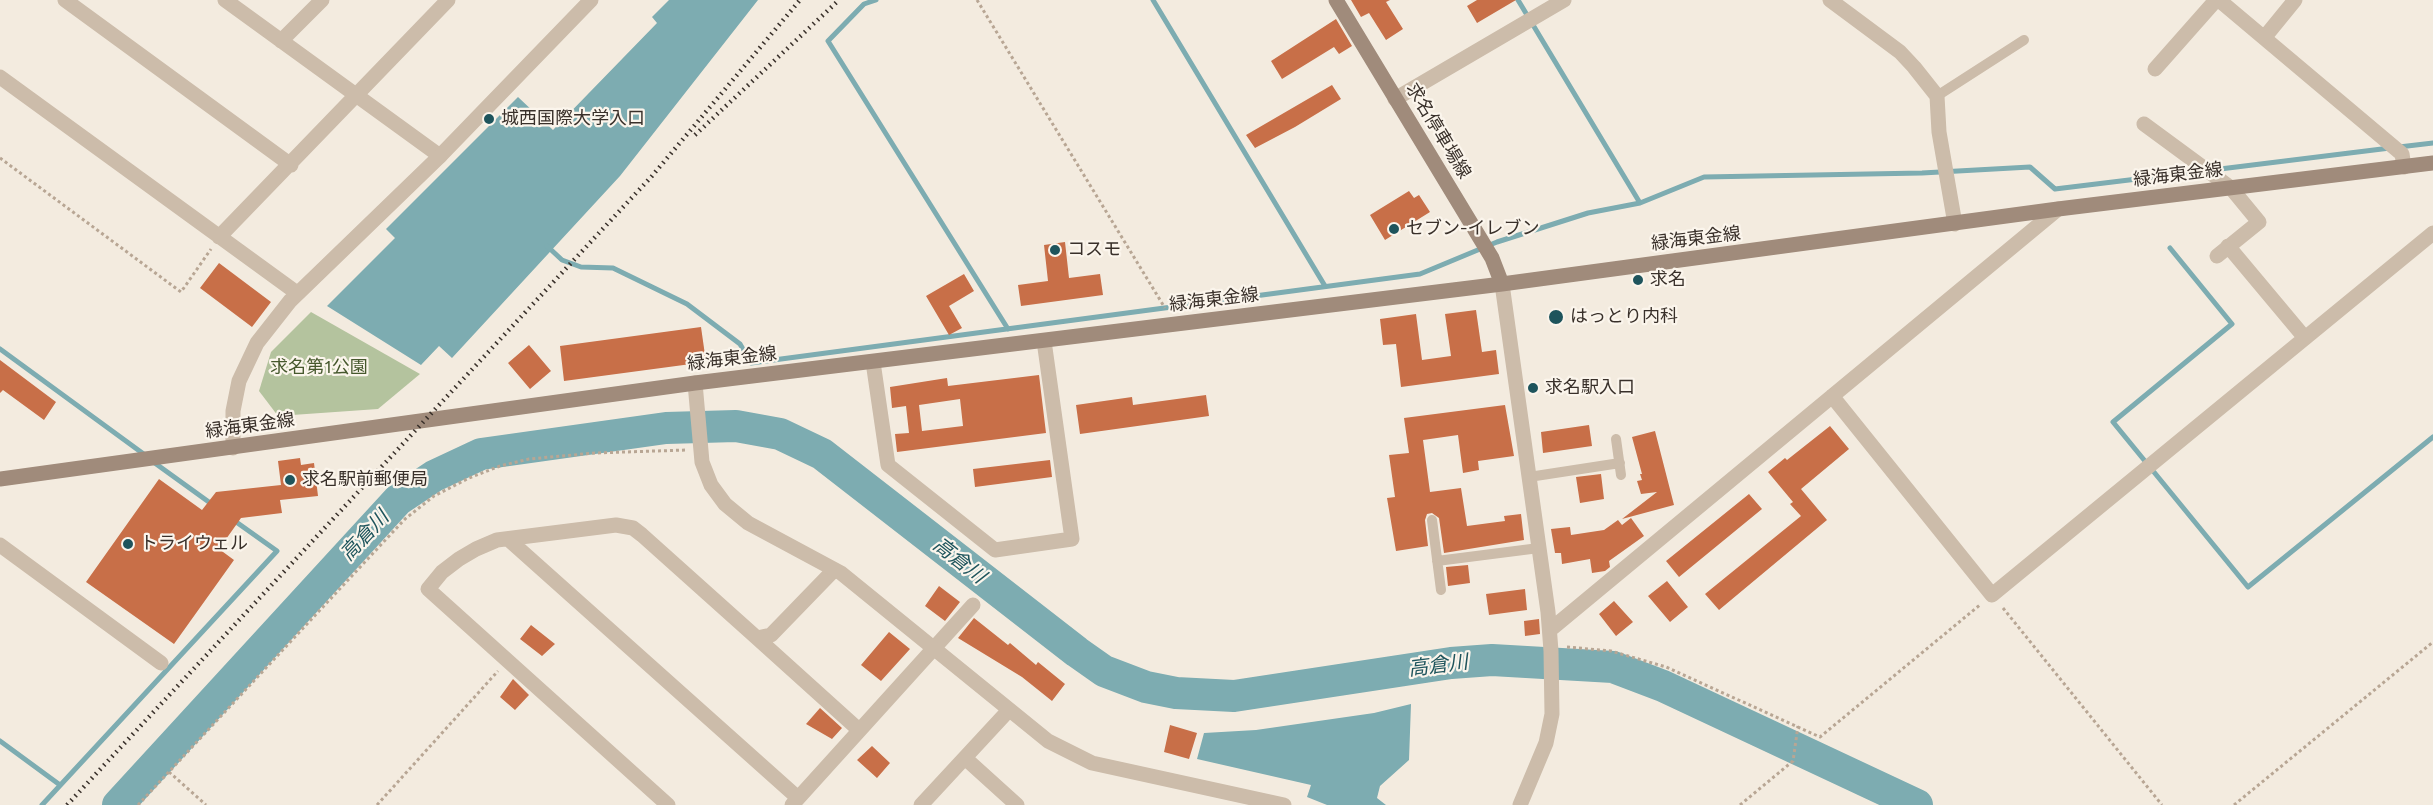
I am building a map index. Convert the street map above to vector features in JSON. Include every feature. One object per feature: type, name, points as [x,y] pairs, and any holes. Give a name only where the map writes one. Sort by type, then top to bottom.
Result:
[{"type":"main road","name":"求名停車場線","points":[[1336,0],[1492,258],[1502,284]]},
{"type":"main road","name":"緑海東金線","points":[[0,479],[695,383],[1502,284],[2058,209],[2433,163]]},
{"type":"street","points":[[65,0],[291,165]]},
{"type":"street","points":[[225,0],[440,156]]},
{"type":"street","points":[[281,41],[322,0]]},
{"type":"street","points":[[219,237],[448,0]]},
{"type":"street","points":[[233,448],[233,411],[239,381],[256,343],[297,293],[440,156],[591,0]]},
{"type":"street","points":[[1395,99],[1564,0]]},
{"type":"street","points":[[1830,0],[1900,52],[1936,96],[1939,132],[1955,224]]},
{"type":"street","points":[[2155,69],[2217,0],[2402,154],[2404,167]]},
{"type":"street","points":[[2264,38],[2295,0]]},
{"type":"street","points":[[0,77],[297,293]]},
{"type":"street","points":[[2144,124],[2231,188],[2259,222],[2223,251],[2305,338]]},
{"type":"street","points":[[1551,642],[1832,396],[2058,209]]},
{"type":"street","points":[[1832,396],[1992,595],[2433,233]]},
{"type":"street","points":[[1502,284],[1551,642],[1553,689],[1552,714],[1546,743],[1520,805]]},
{"type":"street","points":[[873,362],[888,465],[995,550],[1072,539],[1044,341]]},
{"type":"street","points":[[695,383],[702,462],[711,485],[725,504],[748,523],[834,570],[1048,741],[1092,763],[1284,805]]},
{"type":"street","points":[[668,805],[428,589],[442,572],[459,559],[486,545],[508,539],[616,525],[633,528],[860,730]]},
{"type":"street","points":[[508,539],[795,802],[973,605]]},
{"type":"street","points":[[0,545],[161,663]]},
{"type":"street","points":[[757,638],[771,635],[834,570]]},
{"type":"street","points":[[921,805],[1009,710]]},
{"type":"street","points":[[964,758],[1017,805]]},
{"type":"lane","points":[[1936,96],[2024,40]]},
{"type":"lane","points":[[1529,477],[1620,469],[1616,439]]},
{"type":"lane","points":[[1432,520],[1441,590]]},
{"type":"lane","points":[[1437,561],[1539,548]]},
{"type":"path","points":[[977,0],[1175,325]]},
{"type":"path","points":[[0,158],[181,292],[219,237]]},
{"type":"path","points":[[138,805],[405,519],[434,496],[469,478],[500,466],[529,459],[701,447]]},
{"type":"path","points":[[1551,642],[1611,651],[1666,667],[1820,737],[1992,595],[2162,805]]},
{"type":"path","points":[[2234,805],[2433,642]]},
{"type":"path","points":[[377,805],[507,661]]},
{"type":"path","points":[[1740,805],[1793,761],[1798,726]]},
{"type":"path","points":[[168,772],[206,805]]},
{"type":"green space","name":"求名第1公園","points":[[311,312],[420,374],[378,409],[278,416],[259,391],[271,352]]},
{"type":"water","points":[[669,0],[758,0],[620,176],[452,358],[439,346],[421,365],[327,306],[395,238],[386,229],[518,97],[553,130],[657,23],[652,17]]},
{"type":"water","points":[[1411,704],[1409,760],[1380,786],[1377,798],[1386,805],[1327,805],[1307,797],[1311,785],[1197,759],[1204,733],[1256,730],[1374,713]]},
{"type":"building","points":[[1351,0],[1390,0],[1386,2],[1403,29],[1386,40],[1369,13],[1361,17]]},
{"type":"building","points":[[1477,0],[1516,0],[1477,23],[1467,6]]},
{"type":"building","points":[[1336,19],[1352,46],[1339,54],[1334,47],[1282,79],[1271,61]]},
{"type":"building","points":[[1332,85],[1341,99],[1255,148],[1246,135]]},
{"type":"building","points":[[1409,191],[1414,198],[1419,195],[1430,212],[1385,240],[1370,215]]},
{"type":"building","points":[[1065,242],[1069,278],[1100,274],[1103,295],[1021,306],[1018,285],[1048,281],[1044,245]]},
{"type":"building","points":[[219,263],[271,302],[252,327],[200,288]]},
{"type":"building","points":[[964,274],[974,291],[949,306],[962,328],[949,335],[926,296]]},
{"type":"building","points":[[1476,310],[1482,352],[1496,350],[1499,374],[1401,387],[1396,344],[1383,345],[1380,319],[1416,314],[1422,360],[1451,356],[1445,314]]},
{"type":"building","points":[[701,327],[706,362],[564,381],[560,346]]},
{"type":"building","points":[[529,345],[551,371],[530,389],[508,363]]},
{"type":"building","points":[[0,360],[56,402],[44,420],[3,390],[0,393]]},
{"type":"building","points":[[1039,375],[1046,433],[897,452],[895,434],[909,433],[906,406],[892,408],[890,387],[947,378],[948,386]],"holes":[[[960,399],[963,426],[922,431],[919,405]]]},
{"type":"building","points":[[1206,395],[1209,416],[1080,434],[1076,405],[1132,397],[1133,405]]},
{"type":"building","points":[[1505,405],[1514,456],[1478,461],[1479,470],[1463,473],[1458,435],[1423,440],[1430,492],[1461,488],[1467,526],[1505,521],[1504,516],[1521,514],[1524,540],[1444,553],[1439,518],[1432,513],[1427,514],[1425,520],[1428,546],[1396,551],[1387,498],[1395,497],[1389,455],[1409,453],[1404,418]]},
{"type":"building","points":[[1589,425],[1592,446],[1543,453],[1541,432]]},
{"type":"building","points":[[1830,426],[1849,449],[1801,489],[1827,520],[1719,610],[1705,594],[1801,516],[1790,504],[1793,502],[1768,472]]},
{"type":"building","points":[[1655,431],[1674,505],[1622,519],[1657,492],[1641,494],[1637,481],[1642,480],[1640,474],[1642,474],[1632,437]]},
{"type":"building","points":[[300,458],[301,465],[314,463],[318,496],[280,500],[282,513],[241,518],[219,549],[234,560],[174,644],[86,582],[159,479],[202,510],[216,492],[281,485],[278,461]]},
{"type":"building","points":[[1050,460],[1052,477],[975,487],[973,469]]},
{"type":"building","points":[[1601,474],[1604,499],[1580,503],[1576,477]]},
{"type":"building","points":[[1749,494],[1762,509],[1679,577],[1666,561]]},
{"type":"building","points":[[1631,518],[1644,536],[1609,561],[1610,567],[1605,571],[1592,573],[1590,559],[1562,564],[1561,553],[1555,553],[1551,529],[1570,527],[1571,535],[1604,530],[1618,520],[1622,525]]},
{"type":"building","points":[[1468,565],[1470,583],[1448,586],[1446,567]]},
{"type":"building","points":[[1667,581],[1688,607],[1670,622],[1648,596]]},
{"type":"building","points":[[939,586],[960,602],[945,621],[925,606]]},
{"type":"building","points":[[1525,589],[1527,610],[1489,615],[1486,594]]},
{"type":"building","points":[[1614,601],[1633,622],[1616,636],[1599,614]]},
{"type":"building","points":[[974,618],[1008,645],[1010,643],[1036,665],[1038,662],[1065,684],[1052,701],[1022,677],[958,638]]},
{"type":"building","points":[[1539,619],[1540,634],[1525,636],[1524,621]]},
{"type":"building","points":[[531,625],[555,644],[542,656],[520,639]]},
{"type":"building","points":[[889,632],[910,649],[881,681],[861,665]]},
{"type":"building","points":[[513,679],[529,695],[515,710],[500,697]]},
{"type":"building","points":[[820,708],[842,728],[832,739],[806,724]]},
{"type":"building","points":[[1170,725],[1197,733],[1189,759],[1164,752]]},
{"type":"building","points":[[872,746],[890,763],[877,778],[857,760]]},
{"type":"waterway","points":[[876,0],[864,4],[828,41],[1008,329]]},
{"type":"waterway","points":[[1153,0],[1325,286]]},
{"type":"waterway","points":[[547,246],[562,260],[581,267],[613,268],[687,304],[740,344],[751,363],[1420,274],[1497,242],[1588,213],[1640,203],[1518,0]]},
{"type":"waterway","points":[[2399,147],[2433,143]]},
{"type":"waterway","points":[[2212,170],[2390,148]]},
{"type":"waterway","points":[[1640,203],[1704,177],[1922,173],[2030,167],[2055,189],[2203,171]]},
{"type":"waterway","points":[[2170,248],[2232,324],[2113,422],[2248,587],[2433,437]]},
{"type":"waterway","points":[[0,349],[145,455]]},
{"type":"waterway","name":"高倉川","points":[[118,805],[398,500],[434,476],[481,454],[666,428],[736,426],[780,434],[822,454],[1077,652],[1104,671],[1146,687],[1176,693],[1234,696],[1451,663],[1492,660],[1613,667],[1663,686],[1917,805]]},
{"type":"waterway","points":[[152,461],[213,505]]},
{"type":"waterway","points":[[42,805],[277,551],[232,519]]},
{"type":"waterway","points":[[0,741],[60,785]]},
{"type":"railway","points":[[67,805],[652,176],[800,0]]},
{"type":"railway","points":[[695,135],[839,0]]},
{"type":"place","name":"城西国際大学入口","points":[[489,119]]},
{"type":"place","name":"セブン-イレブン","points":[[1394,229]]},
{"type":"place","name":"コスモ","points":[[1055,250]]},
{"type":"place","name":"求名","points":[[1638,280]]},
{"type":"place","name":"はっとり内科","points":[[1556,317]]},
{"type":"place","name":"求名駅入口","points":[[1533,388]]},
{"type":"place","name":"求名駅前郵便局","points":[[290,480]]},
{"type":"place","name":"トライウェル","points":[[128,544]]}]
